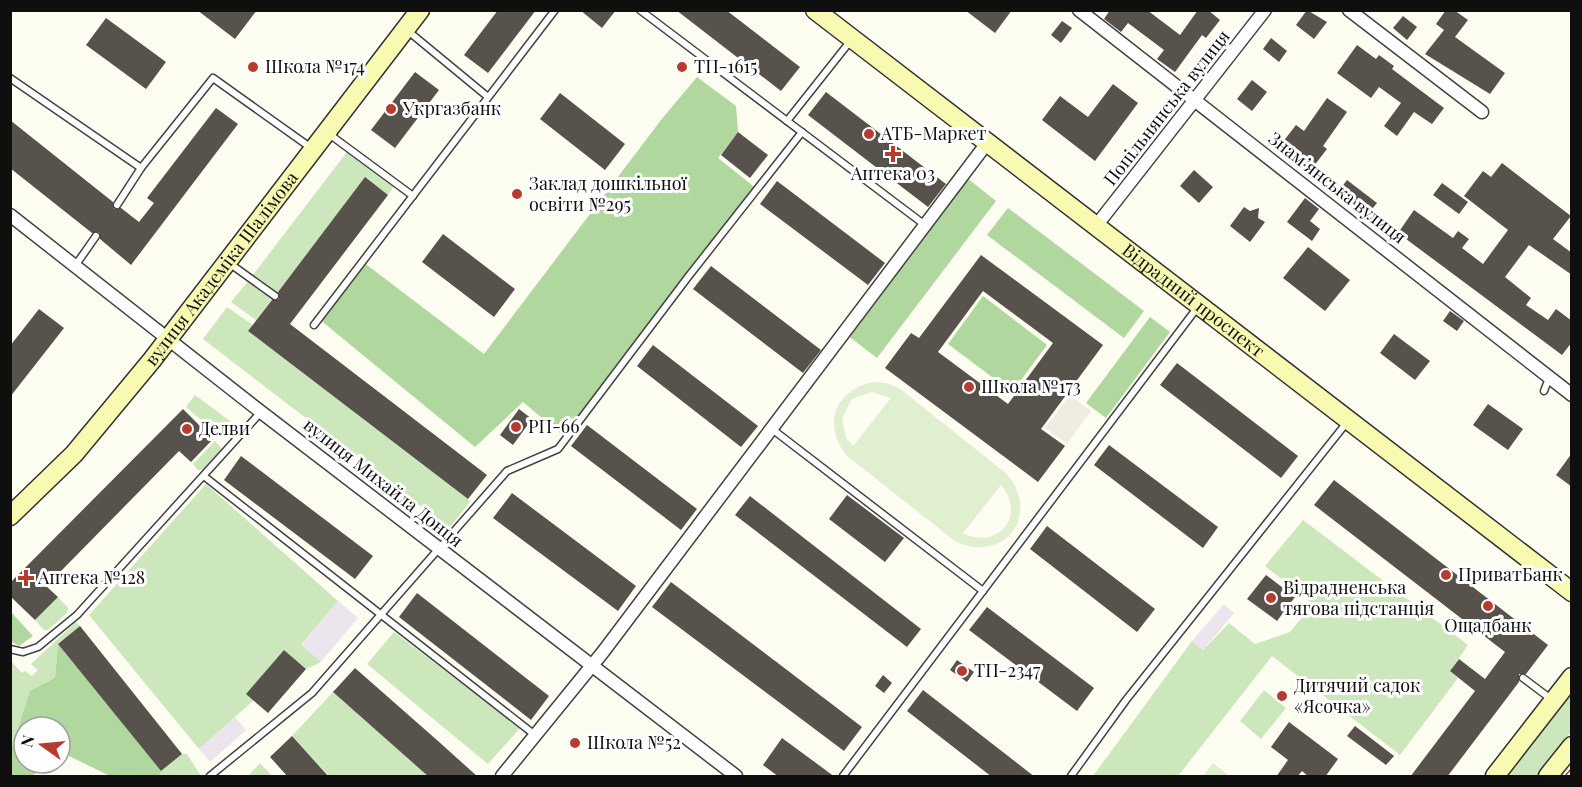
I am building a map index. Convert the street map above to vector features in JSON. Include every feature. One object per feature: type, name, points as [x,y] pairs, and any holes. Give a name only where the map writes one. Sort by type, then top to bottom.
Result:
[{"type":"street","name":"вулиця Академіка Шалімова","points":[[10,516],[74,454],[411,10]]},
{"type":"street","name":"вулиця Академіка Шалімова","points":[[10,506],[68,450],[228,261],[420,10]]},
{"type":"street","name":"Відрадний проспект","points":[[815,10],[1572,592]]},
{"type":"street","name":"Знамʼянська вулиця","points":[[1079,10],[1572,395]]},
{"type":"street","name":"Попільнянська вулиця","points":[[1096,226],[1265,10]]},
{"type":"street","points":[[1349,10],[1482,112]]},
{"type":"street","points":[[502,777],[593,665],[987,142]]},
{"type":"street","name":"вулиця Михайла Донця","points":[[10,215],[261,412],[736,777]]},
{"type":"street","points":[[1495,777],[1572,677]]},
{"type":"street","points":[[1548,777],[1572,746]]},
{"type":"lane","points":[[314,325],[555,10]]},
{"type":"lane","points":[[640,10],[925,226]]},
{"type":"lane","points":[[406,29],[488,97]]},
{"type":"lane","points":[[787,121],[852,39]]},
{"type":"lane","points":[[10,78],[141,168]]},
{"type":"lane","points":[[117,205],[141,168],[213,78],[307,145]]},
{"type":"lane","points":[[326,132],[413,196]]},
{"type":"lane","points":[[210,777],[312,693],[507,471],[558,448],[802,132]]},
{"type":"lane","points":[[75,266],[96,236]]},
{"type":"lane","points":[[228,261],[274,296]]},
{"type":"lane","points":[[843,777],[1199,306]]},
{"type":"lane","points":[[1544,391],[1549,378]]},
{"type":"lane","points":[[10,649],[23,652],[38,647],[77,615],[205,477],[261,412]]},
{"type":"lane","points":[[1071,777],[1126,700],[1349,421]]},
{"type":"lane","points":[[772,429],[983,591]]},
{"type":"lane","points":[[205,477],[536,735]]},
{"type":"lane","points":[[1522,678],[1553,701]]},
{"type":"shaded area","points":[[1070,395],[1091,411],[1067,444],[1045,428]]},
{"type":"shaded area","points":[[338,601],[358,618],[321,662],[301,646]]},
{"type":"shaded area","points":[[1224,604],[1234,613],[1203,650],[1192,641]]},
{"type":"shaded area","points":[[235,717],[246,730],[210,762],[199,749]]},
{"type":"green space","points":[[697,77],[736,106],[738,132],[718,158],[757,189],[566,438],[523,402],[475,447],[319,319],[363,262],[484,354],[661,120]]},
{"type":"green space","points":[[347,152],[393,187],[388,195],[365,178],[277,293],[252,276]]},
{"type":"green space","points":[[967,178],[996,201],[877,358],[847,335]]},
{"type":"green space","points":[[1008,208],[1144,311],[1124,338],[987,235]]},
{"type":"green space","points":[[249,280],[273,298],[256,320],[231,302]]},
{"type":"green space","points":[[983,296],[1047,345],[1012,392],[948,344]]},
{"type":"green space","points":[[227,307],[253,325],[248,331],[468,499],[470,502],[449,528],[203,339]]},
{"type":"green space","points":[[1150,317],[1170,332],[1106,418],[1086,403]]},
{"type":"green space","points":[[872,382],[886,383],[899,388],[1008,475],[1017,491],[1020,506],[1018,520],[1012,532],[1002,541],[989,546],[973,547],[956,542],[846,455],[835,432],[834,421],[841,401],[859,387]],"holes":[[[872,392],[891,398],[853,446],[846,438],[842,418],[852,399]],[[1001,485],[1008,496],[1011,508],[1010,518],[1005,527],[997,534],[987,537],[976,537],[963,533]]]},
{"type":"green space","points":[[195,395],[234,424],[221,437],[186,407]]},
{"type":"green space","points":[[215,441],[222,449],[222,453],[203,470],[198,470],[193,464]]},
{"type":"green space","points":[[206,484],[338,601],[301,645],[321,662],[306,669],[284,650],[254,700],[199,749],[89,615]]},
{"type":"green space","points":[[1303,520],[1468,645],[1450,671],[1458,678],[1400,755],[1272,656],[1178,776],[1093,776],[1192,641],[1203,650],[1229,623],[1255,644],[1290,632],[1313,604],[1265,566]]},
{"type":"green space","points":[[58,597],[68,608],[67,613],[48,630],[44,630],[35,620]]},
{"type":"green space","points":[[10,611],[33,636],[19,646],[11,641]]},
{"type":"green space","points":[[76,622],[80,626],[58,644],[55,678],[32,715],[12,715],[12,775],[16,775],[10,776],[10,660],[22,673],[25,671],[32,676],[38,670],[31,664]]},
{"type":"green space","points":[[394,632],[520,728],[488,764],[367,664]]},
{"type":"green space","points":[[58,644],[161,771],[160,776],[110,776],[72,757],[72,715],[22,715],[30,691],[55,678]]},
{"type":"green space","points":[[1571,685],[1571,732],[1537,776],[1501,776]]},
{"type":"green space","points":[[1264,690],[1286,708],[1261,739],[1240,721]]},
{"type":"green space","points":[[333,692],[429,776],[329,776],[292,736]]},
{"type":"green space","points":[[12,748],[12,775],[33,775],[11,776]]},
{"type":"green space","points":[[182,754],[187,754],[201,776],[160,776],[161,771]]},
{"type":"green space","points":[[260,763],[272,776],[248,776]]},
{"type":"green space","points":[[1213,763],[1228,775],[1203,776]]},
{"type":"building","points":[[197,10],[257,10],[235,39]]},
{"type":"building","points":[[498,10],[536,10],[488,73],[464,55]]},
{"type":"building","points":[[580,10],[616,10],[602,28]]},
{"type":"building","points":[[676,10],[726,10],[800,67],[781,91]]},
{"type":"building","points":[[965,10],[1012,10],[995,33]]},
{"type":"building","points":[[1110,10],[1147,10],[1180,35],[1198,10],[1208,10],[1220,20],[1206,38],[1202,35],[1175,72],[1157,59],[1164,50],[1128,23],[1121,32],[1104,19]]},
{"type":"building","points":[[1307,10],[1327,22],[1314,39],[1296,25]]},
{"type":"building","points":[[1446,10],[1454,10],[1468,20],[1455,37],[1505,73],[1490,94],[1425,54],[1444,30],[1436,24]]},
{"type":"building","points":[[1403,16],[1417,27],[1407,40],[1393,28]]},
{"type":"building","points":[[106,18],[166,62],[146,89],[86,45]]},
{"type":"building","points":[[1062,21],[1072,28],[1061,43],[1051,35]]},
{"type":"building","points":[[1271,38],[1287,51],[1279,62],[1263,49]]},
{"type":"building","points":[[1357,45],[1376,59],[1379,55],[1394,66],[1392,69],[1444,108],[1432,124],[1414,112],[1397,136],[1384,126],[1401,103],[1379,87],[1371,98],[1337,73]]},
{"type":"building","points":[[415,72],[439,90],[395,148],[371,130]]},
{"type":"building","points":[[1252,80],[1267,92],[1252,111],[1237,99]]},
{"type":"building","points":[[1113,84],[1138,103],[1095,161],[1042,120],[1060,96],[1088,117]]},
{"type":"building","points":[[826,92],[946,184],[928,207],[808,115]]},
{"type":"building","points":[[560,93],[625,144],[605,170],[540,119]]},
{"type":"building","points":[[1327,98],[1347,112],[1323,146],[1327,149],[1310,171],[1279,147],[1296,125],[1304,131]]},
{"type":"building","points":[[216,108],[238,124],[131,265],[100,239],[99,232],[92,233],[10,168],[10,120],[113,202],[114,209],[121,208],[139,222],[154,203],[147,198]]},
{"type":"building","points":[[738,132],[768,155],[750,178],[721,155]]},
{"type":"building","points":[[1502,163],[1571,216],[1553,239],[1572,253],[1572,275],[1529,245],[1505,277],[1531,298],[1526,305],[1548,320],[1556,309],[1572,321],[1572,342],[1562,355],[1398,233],[1414,210],[1453,238],[1458,231],[1469,239],[1462,248],[1483,264],[1508,230],[1464,196],[1483,171],[1491,177]]},
{"type":"building","points":[[1194,170],[1213,187],[1199,203],[1180,186]]},
{"type":"building","points":[[365,177],[388,195],[290,324],[487,475],[468,499],[248,331],[272,300],[279,299],[278,292]]},
{"type":"building","points":[[1347,180],[1377,203],[1367,215],[1338,192]]},
{"type":"building","points":[[777,181],[885,263],[868,285],[760,204]]},
{"type":"building","points":[[1442,183],[1468,202],[1459,214],[1433,195]]},
{"type":"building","points":[[1305,198],[1319,209],[1310,221],[1320,229],[1312,241],[1287,222]]},
{"type":"building","points":[[1244,207],[1250,211],[1259,208],[1258,218],[1265,222],[1250,242],[1230,226]]},
{"type":"building","points":[[443,234],[515,289],[494,317],[422,262]]},
{"type":"building","points":[[1308,247],[1350,280],[1325,311],[1283,278]]},
{"type":"building","points":[[981,255],[1103,345],[1041,429],[1065,446],[1038,482],[885,368],[911,333],[919,338]],"holes":[[[983,291],[1053,343],[1008,404],[938,352]]]},
{"type":"building","points":[[711,266],[821,350],[803,373],[693,289]]},
{"type":"building","points":[[39,309],[64,328],[10,397],[10,346]]},
{"type":"building","points":[[1450,311],[1464,321],[1457,331],[1443,321]]},
{"type":"building","points":[[1394,334],[1430,361],[1415,380],[1380,353]]},
{"type":"building","points":[[653,345],[758,426],[741,447],[637,366]]},
{"type":"building","points":[[1177,363],[1298,456],[1281,478],[1160,385]]},
{"type":"building","points":[[1488,404],[1523,429],[1508,450],[1473,425]]},
{"type":"building","points":[[183,409],[213,439],[191,462],[179,451],[46,586],[58,597],[35,620],[10,596],[10,583]]},
{"type":"building","name":"РП-66","points":[[519,409],[532,419],[513,445],[500,435]]},
{"type":"building","points":[[587,425],[697,509],[681,530],[571,446]]},
{"type":"building","points":[[1109,445],[1218,527],[1203,548],[1094,465]]},
{"type":"building","points":[[1572,453],[1572,487],[1556,475]]},
{"type":"building","points":[[241,456],[373,556],[355,579],[224,480]]},
{"type":"building","points":[[1334,480],[1548,645],[1526,674],[1519,674],[1519,682],[1447,777],[1410,777],[1475,691],[1450,671],[1459,659],[1485,679],[1505,652],[1314,505]]},
{"type":"building","points":[[512,493],[636,586],[618,611],[493,518]]},
{"type":"building","points":[[847,495],[904,538],[885,562],[829,519]]},
{"type":"building","points":[[750,496],[921,629],[907,647],[735,515]]},
{"type":"building","points":[[1047,526],[1155,609],[1137,632],[1030,549]]},
{"type":"building","name":"Відрадненська тягова підстанція","points":[[1266,575],[1295,597],[1277,621],[1247,599]]},
{"type":"building","points":[[671,582],[862,727],[844,751],[652,607]]},
{"type":"building","points":[[417,593],[549,696],[531,720],[399,617]]},
{"type":"building","points":[[987,607],[1094,688],[1077,711],[969,630]]},
{"type":"building","points":[[80,626],[182,754],[161,771],[58,644]]},
{"type":"building","points":[[284,650],[306,669],[268,713],[246,694]]},
{"type":"building","name":"ТП-2347","points":[[957,660],[974,672],[967,682],[950,670]]},
{"type":"building","points":[[355,668],[478,777],[429,777],[333,692]]},
{"type":"building","points":[[883,675],[892,683],[884,693],[875,686]]},
{"type":"building","points":[[923,690],[1035,777],[992,777],[907,711]]},
{"type":"building","points":[[1289,722],[1338,759],[1325,777],[1309,777],[1302,771],[1297,777],[1276,777],[1288,760],[1271,747]]},
{"type":"building","points":[[1355,726],[1394,756],[1386,765],[1347,736]]},
{"type":"building","points":[[292,736],[329,777],[288,777],[270,757]]},
{"type":"building","points":[[782,738],[835,777],[779,777],[763,765]]},
{"type":"tram line","points":[[1565,776],[1572,768]]},
{"type":"place","name":"Школа №174","points":[[253,67]]},
{"type":"place","name":"ТП-1615","points":[[682,67]]},
{"type":"place","name":"Укргазбанк","points":[[391,109]]},
{"type":"place","name":"АТБ-Маркет","points":[[869,134]]},
{"type":"place","name":"Аптека 03","points":[[893,154]]},
{"type":"place","name":"Заклад дошкільної освіти №295","points":[[517,194]]},
{"type":"place","name":"Школа №173","points":[[969,387]]},
{"type":"place","name":"РП-66","points":[[516,427]]},
{"type":"place","name":"Делви","points":[[187,429]]},
{"type":"place","name":"ПриватБанк","points":[[1446,575]]},
{"type":"place","name":"Аптека №128","points":[[26,578]]},
{"type":"place","name":"Відрадненська тягова підстанція","points":[[1271,598]]},
{"type":"place","name":"Ощадбанк","points":[[1488,606]]},
{"type":"place","name":"ТП-2347","points":[[962,671]]},
{"type":"place","name":"Дитячий садок «Ясочка»","points":[[1282,696]]},
{"type":"place","name":"Школа №52","points":[[575,743]]}]
